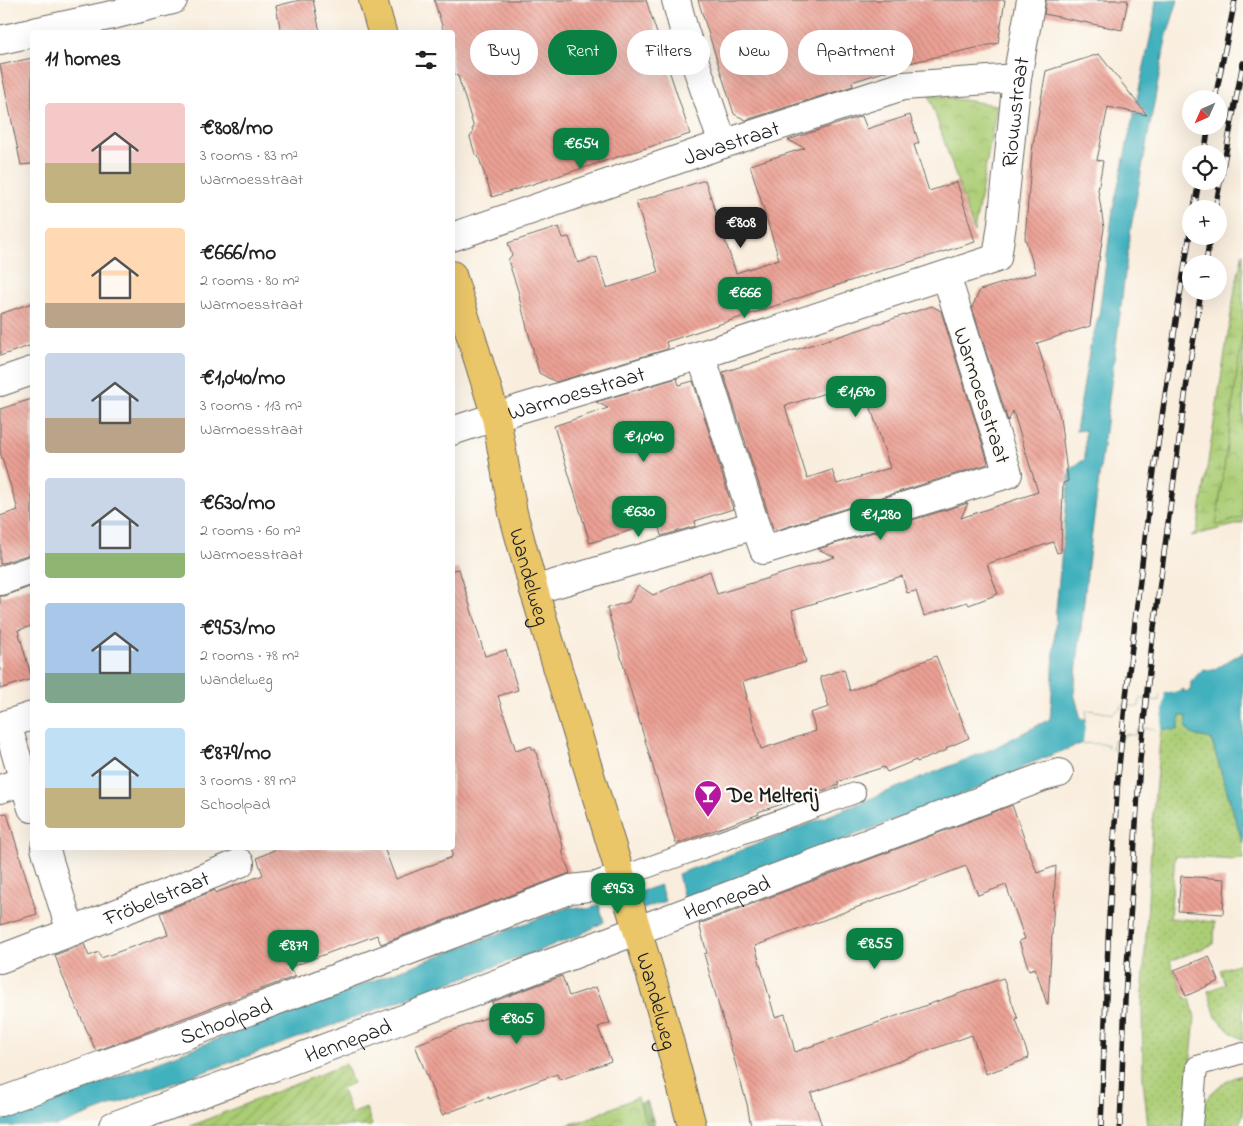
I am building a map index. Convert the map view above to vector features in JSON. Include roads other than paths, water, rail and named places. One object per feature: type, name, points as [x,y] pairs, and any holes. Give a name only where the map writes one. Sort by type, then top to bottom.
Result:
[{"type":"main road","points":[[373,0],[381,30]]},
{"type":"main road","name":"Wandelweg","points":[[455,285],[496,417],[513,513],[534,590],[658,999],[692,1126]]},
{"type":"street","points":[[48,30],[118,16],[173,0]]},
{"type":"street","points":[[676,0],[684,30],[723,144]]},
{"type":"street","name":"Riouwstraat","points":[[1002,224],[1017,78],[1031,0]]},
{"type":"street","points":[[0,40],[30,34]]},
{"type":"street","name":"Javastraat","points":[[455,236],[723,144],[902,86],[1017,78]]},
{"type":"street","name":"Warmoesstraat","points":[[455,430],[701,355],[997,258],[1002,224]]},
{"type":"street","name":"Warmoesstraat","points":[[701,355],[764,550],[1008,474],[946,275]]},
{"type":"street","points":[[0,382],[30,373]]},
{"type":"street","points":[[534,590],[755,525]]},
{"type":"street","points":[[0,581],[30,571]]},
{"type":"street","points":[[30,717],[7,724],[12,785],[30,806]]},
{"type":"street","name":"Hennepad","points":[[113,1126],[382,1027],[636,927],[1059,773]]},
{"type":"street","points":[[46,850],[71,932]]},
{"type":"street","name":"Fröbelstraat","points":[[0,959],[240,863]]},
{"type":"street","name":"Schoolpad","points":[[0,1102],[183,1036],[571,890],[623,884]]},
{"type":"lane","points":[[623,884],[855,794]]},
{"type":"lane","points":[[1192,1126],[1197,1066],[1243,1053]]},
{"type":"water","points":[[1156,0],[1178,0],[1166,39],[1131,227],[1088,564],[1074,693],[1081,719],[1086,719],[1087,710],[1112,714],[1122,708],[1122,705],[1139,707],[1140,699],[1159,701],[1160,694],[1177,692],[1184,689],[1184,692],[1190,691],[1191,682],[1203,669],[1213,670],[1243,652],[1243,844],[1211,739],[1191,734],[1187,729],[1186,716],[1180,716],[1178,730],[1144,728],[1143,731],[1137,730],[1136,735],[1124,734],[1123,738],[1117,737],[1117,740],[1114,740],[1113,749],[1108,748],[1108,744],[1083,743],[1026,765],[1013,775],[684,900],[678,874],[779,836],[994,748],[1050,719],[1056,610],[1070,469],[1085,459],[1085,430],[1076,431],[1090,347],[1099,315],[1113,209],[1153,25]]},
{"type":"water","points":[[660,885],[665,901],[624,916],[619,899]]},
{"type":"water","points":[[599,905],[604,922],[576,937],[57,1126],[0,1126],[0,1121],[569,907],[588,909]]},
{"type":"railway","points":[[1217,90],[1235,0]]},
{"type":"railway","points":[[1217,200],[1243,63]]},
{"type":"railway","points":[[1206,145],[1207,135]]},
{"type":"railway","points":[[1196,200],[1197,190]]},
{"type":"railway","points":[[1101,1126],[1109,918],[1118,777],[1125,705],[1149,505],[1188,245]]},
{"type":"railway","points":[[1207,255],[1209,245]]},
{"type":"railway","points":[[1120,1126],[1125,999],[1140,760],[1152,643],[1200,300]]},
{"type":"place","name":"De Melterij","points":[[708,818]]}]
